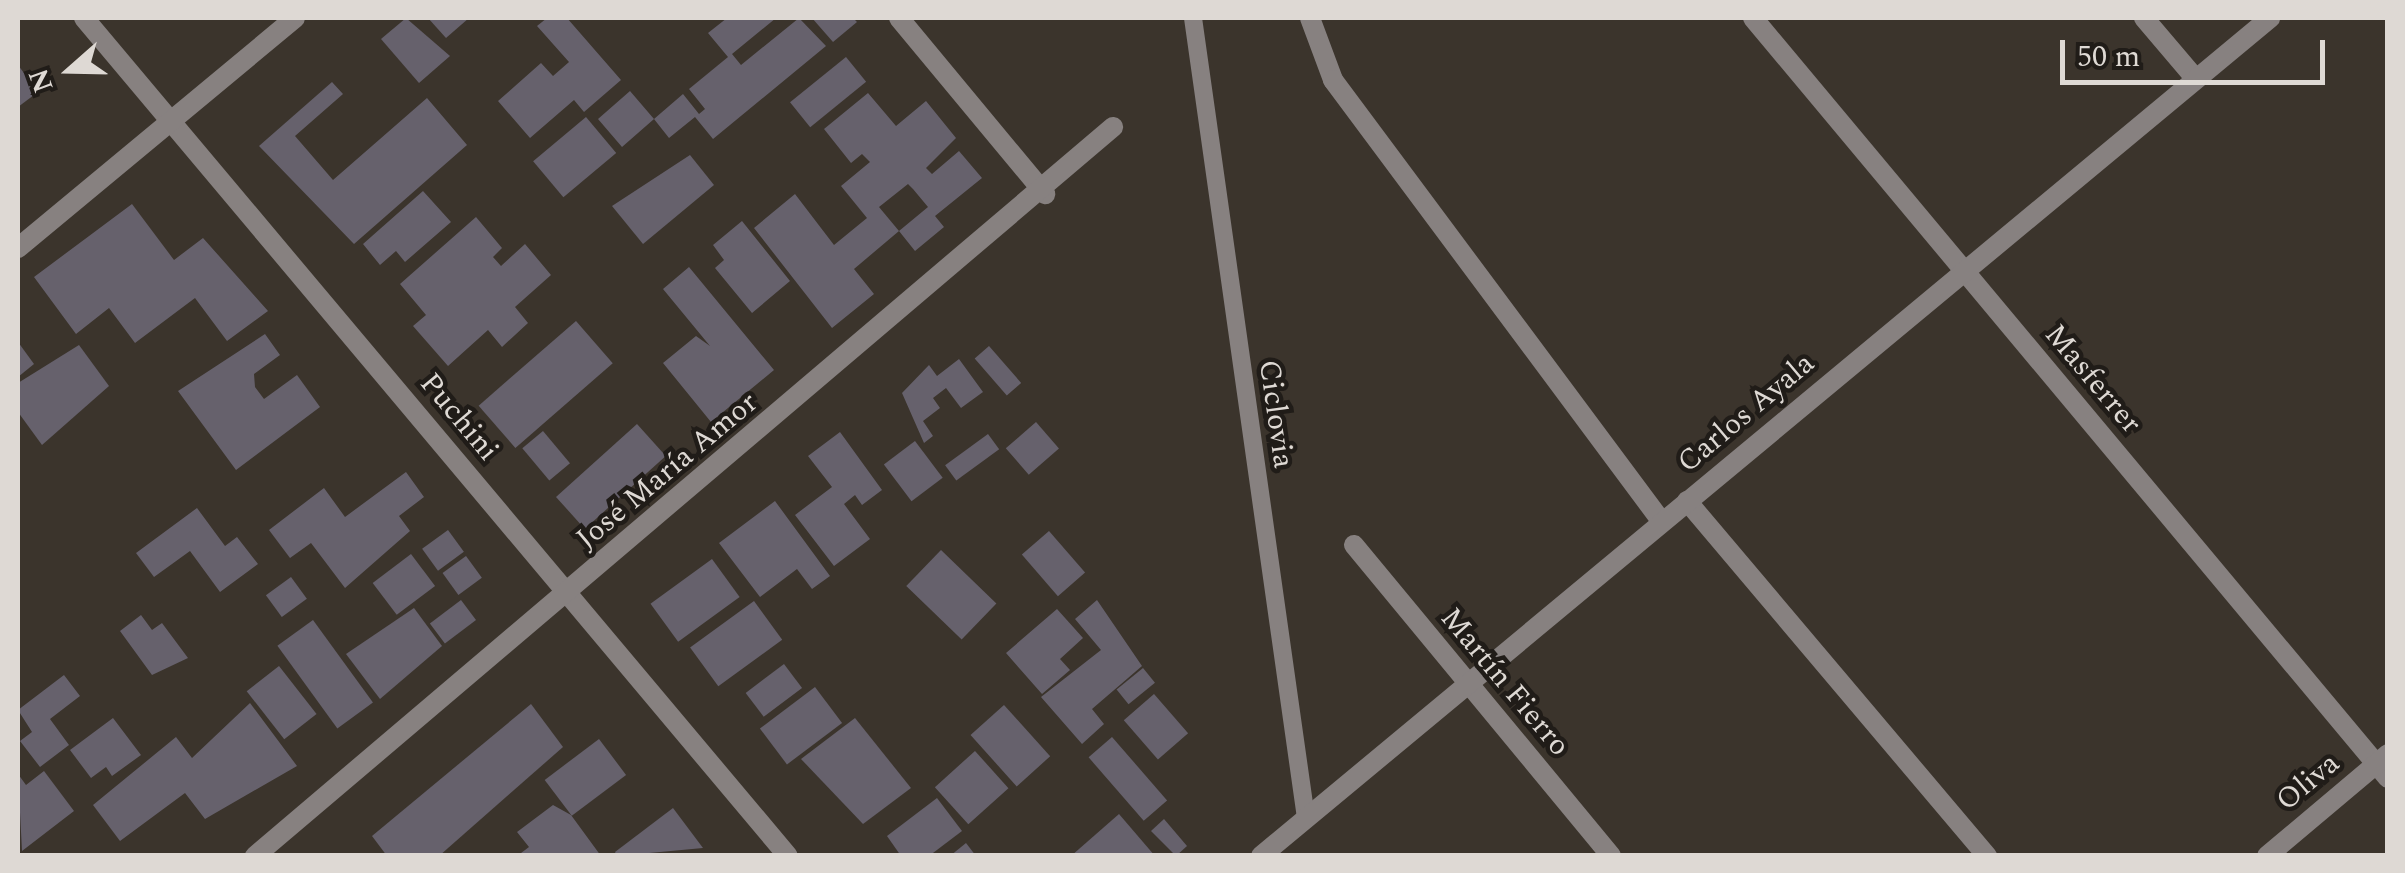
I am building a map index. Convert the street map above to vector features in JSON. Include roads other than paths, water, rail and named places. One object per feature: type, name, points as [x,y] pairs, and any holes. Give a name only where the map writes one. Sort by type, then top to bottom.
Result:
[{"type":"street","name":"Puchini","points":[[84,18],[788,856]]},
{"type":"street","points":[[18,248],[295,18]]},
{"type":"street","points":[[899,18],[1045,194]]},
{"type":"street","points":[[1310,18],[1333,80],[1662,522]]},
{"type":"street","name":"Masferrer","points":[[1753,18],[2384,766]]},
{"type":"street","points":[[2144,18],[2196,79]]},
{"type":"street","name":"Carlos Ayala","points":[[1261,856],[2270,18]]},
{"type":"street","name":"José María Amor","points":[[255,856],[1045,194],[1114,128]]},
{"type":"street","points":[[1687,501],[1986,856]]},
{"type":"street","name":"Martín Fierro","points":[[1354,545],[1611,856]]},
{"type":"street","name":"Oliva","points":[[2267,856],[2384,766]]},
{"type":"lane","name":"Ciclovia","points":[[1193,18],[1306,818]]}]
